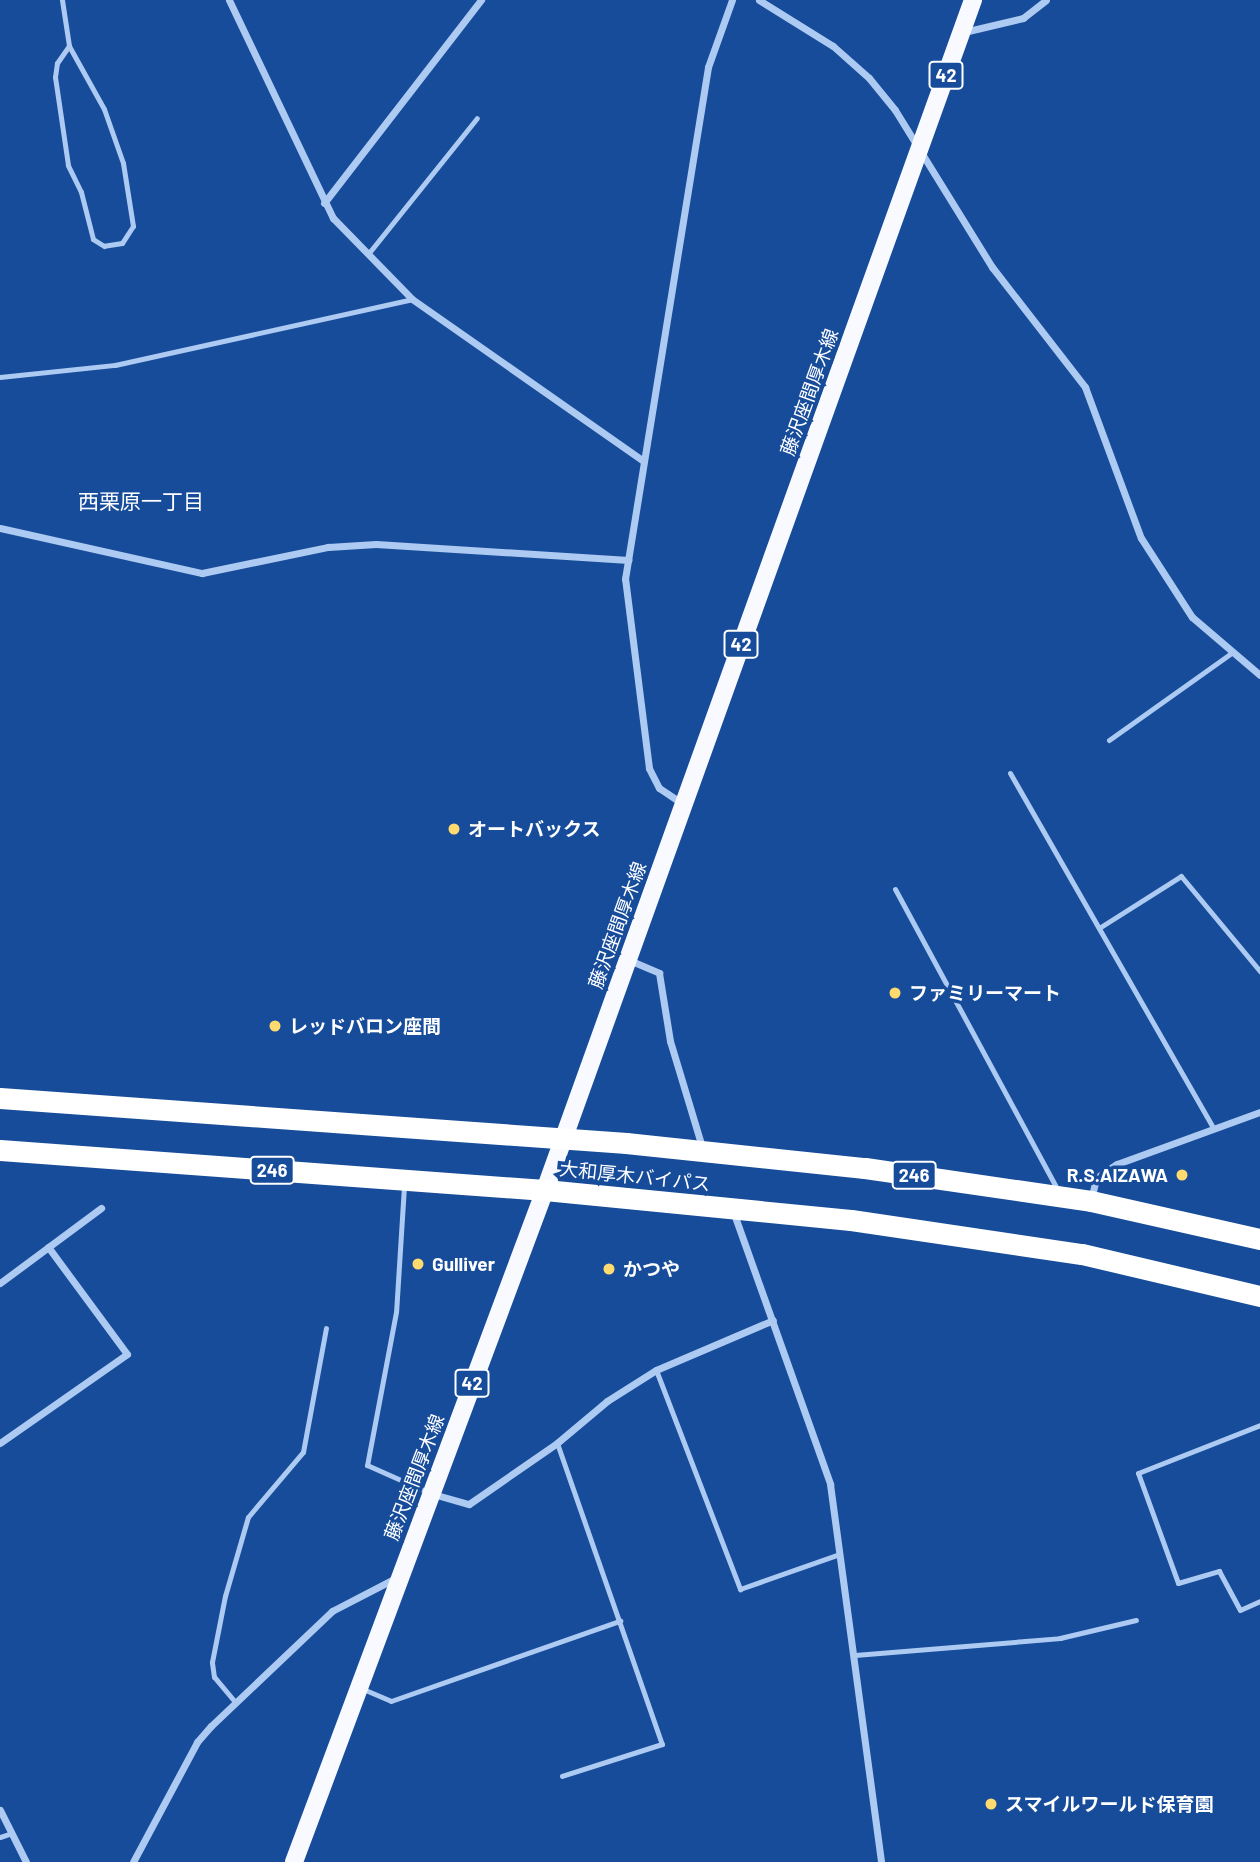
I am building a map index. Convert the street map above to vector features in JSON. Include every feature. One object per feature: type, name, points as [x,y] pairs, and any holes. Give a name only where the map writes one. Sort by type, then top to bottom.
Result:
[{"type":"highway","name":"大和厚木バイパス","points":[[0,1098],[563,1138],[865,1168],[1091,1200],[1260,1239]]},
{"type":"highway","name":"大和厚木バイパス","points":[[0,1150],[545,1190],[851,1220],[1083,1254],[1260,1296]]},
{"type":"main road","name":"藤沢座間厚木線","points":[[294,1862],[545,1190],[973,0]]},
{"type":"street","points":[[229,0],[324,204],[368,254],[412,299],[642,460]]},
{"type":"street","points":[[324,204],[481,0]]},
{"type":"street","points":[[684,804],[659,788],[649,768],[625,579],[642,460],[709,67],[732,0]]},
{"type":"street","points":[[759,0],[833,46],[869,78],[992,267],[1085,387],[1141,538],[1192,617],[1230,654],[1260,675]]},
{"type":"street","points":[[961,33],[1023,18],[1046,0]]},
{"type":"street","points":[[0,528],[202,573],[328,547],[376,544],[628,560]]},
{"type":"street","points":[[627,959],[659,973],[670,1041],[703,1151]]},
{"type":"street","points":[[1091,1200],[1096,1178],[1117,1164],[1260,1112]]},
{"type":"street","points":[[0,1283],[101,1208]]},
{"type":"street","points":[[733,1208],[830,1484],[881,1862]]},
{"type":"street","points":[[0,1443],[127,1354],[48,1247]]},
{"type":"street","points":[[430,1493],[469,1504],[557,1443],[607,1401],[656,1370],[773,1320]]},
{"type":"street","points":[[133,1862],[197,1742],[332,1611],[400,1576]]},
{"type":"street","points":[[0,1810],[9,1834],[26,1862]]},
{"type":"lane","points":[[62,0],[69,46],[104,109],[122,163],[133,226],[122,243],[104,246],[93,239],[81,192],[68,165],[55,77],[57,63],[69,46]]},
{"type":"lane","points":[[368,254],[477,118]]},
{"type":"lane","points":[[0,377],[115,365],[412,299]]},
{"type":"lane","points":[[1109,740],[1230,654]]},
{"type":"lane","points":[[1010,773],[1214,1129]]},
{"type":"lane","points":[[1099,928],[1181,876],[1260,971]]},
{"type":"lane","points":[[895,889],[1061,1196]]},
{"type":"lane","points":[[404,1179],[396,1312],[367,1465],[430,1493]]},
{"type":"lane","points":[[236,1703],[213,1670],[225,1596],[248,1517],[303,1452],[326,1328]]},
{"type":"lane","points":[[656,1370],[740,1589],[841,1554]]},
{"type":"lane","points":[[1260,1425],[1138,1473],[1178,1583],[1219,1571],[1240,1610],[1260,1601]]},
{"type":"lane","points":[[557,1443],[662,1744],[562,1776]]},
{"type":"lane","points":[[855,1655],[1060,1638],[1136,1620]]},
{"type":"lane","points":[[359,1687],[391,1701],[620,1621]]},
{"type":"lane","points":[[0,1837],[9,1834]]},
{"type":"place","name":"オートバックス","points":[[454,829]]},
{"type":"place","name":"ファミリーマート","points":[[895,993]]},
{"type":"place","name":"レッドバロン座間","points":[[275,1026]]},
{"type":"place","name":"R.S.AIZAWA","points":[[1182,1175]]},
{"type":"place","name":"Gulliver","points":[[418,1264]]},
{"type":"place","name":"かつや","points":[[609,1269]]},
{"type":"place","name":"スマイルワールド保育園","points":[[991,1804]]},
{"type":"district","name":"西栗原一丁目","points":[[141,501]]}]
